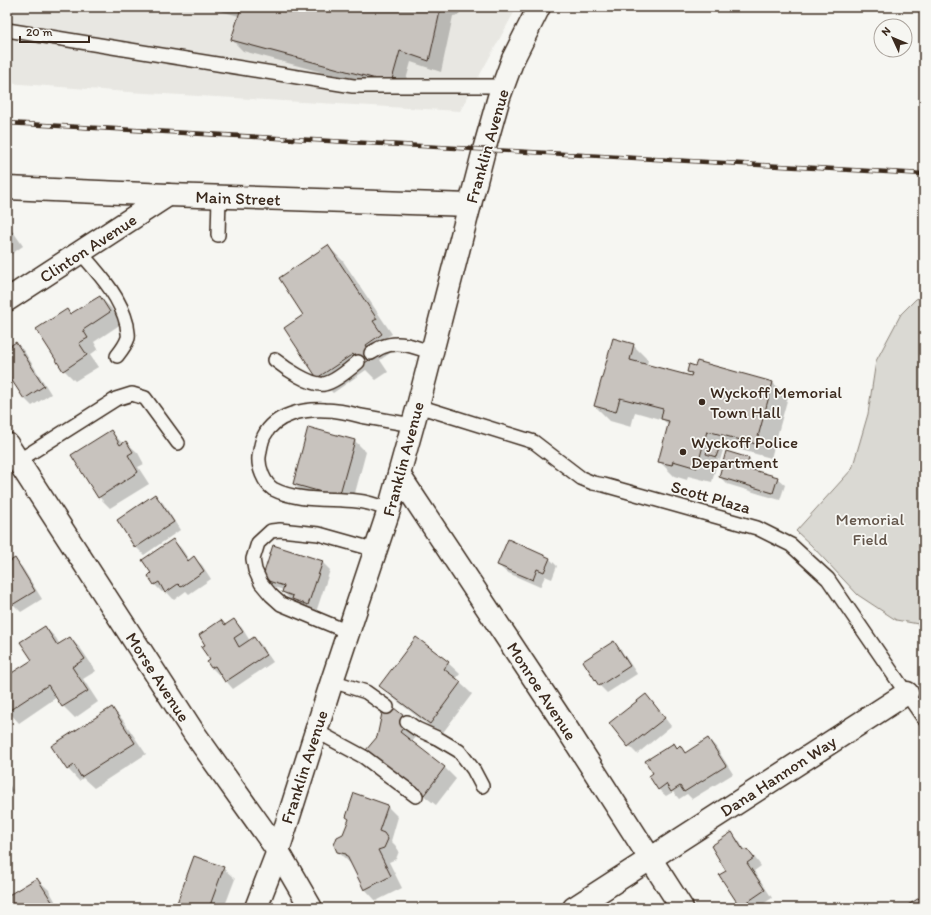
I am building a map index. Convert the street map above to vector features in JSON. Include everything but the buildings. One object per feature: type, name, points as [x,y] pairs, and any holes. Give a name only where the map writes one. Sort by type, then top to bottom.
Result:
[{"type":"street","name":"Franklin Avenue","points":[[256,908],[278,851],[332,681],[389,510],[499,97],[513,59],[539,7]]},
{"type":"street","name":"Main Street","points":[[7,188],[219,197],[470,205]]},
{"type":"street","name":"Clinton Avenue","points":[[7,300],[168,195]]},
{"type":"street","name":"Morse Avenue","points":[[12,452],[194,733],[278,851],[312,908]]},
{"type":"street","name":"Monroe Avenue","points":[[399,475],[558,714],[682,908]]},
{"type":"street","name":"Dana Hannon Way","points":[[574,908],[907,693]]},
{"type":"lane","points":[[7,30],[353,86],[504,86]]},
{"type":"lane","points":[[218,235],[219,197]]},
{"type":"lane","points":[[80,252],[107,284],[120,303],[129,336],[117,356]]},
{"type":"lane","points":[[371,353],[383,346],[396,343],[432,353]]},
{"type":"lane","points":[[275,360],[290,371],[316,384],[325,384],[358,362]]},
{"type":"lane","points":[[12,452],[116,399],[132,394],[145,398],[178,443]]},
{"type":"lane","name":"Scott Plaza","points":[[389,510],[359,501],[287,495],[272,488],[262,474],[259,459],[264,436],[279,420],[289,414],[302,411],[316,410],[415,415],[534,442],[581,478],[593,483],[757,528],[791,545],[828,579],[924,719]]},
{"type":"lane","points":[[349,632],[281,604],[261,583],[255,570],[253,559],[254,552],[261,539],[271,531],[280,530],[319,534],[376,550]]},
{"type":"lane","points":[[332,681],[366,692],[386,707]]},
{"type":"lane","points":[[407,722],[459,752],[473,769],[482,786]]},
{"type":"lane","points":[[316,731],[364,757],[416,796]]},
{"type":"shaded area","points":[[7,7],[517,7],[460,111],[128,92],[7,83]]},
{"type":"green space","name":"Memorial Field","points":[[924,296],[924,625],[896,620],[858,595],[796,531],[852,469],[868,414],[876,361],[901,314],[916,299]]},
{"type":"railway","points":[[7,123],[924,174]]},
{"type":"place","name":"Wyckoff Memorial Town Hall","points":[[702,402]]},
{"type":"place","name":"Wyckoff Police Department","points":[[683,452]]}]
